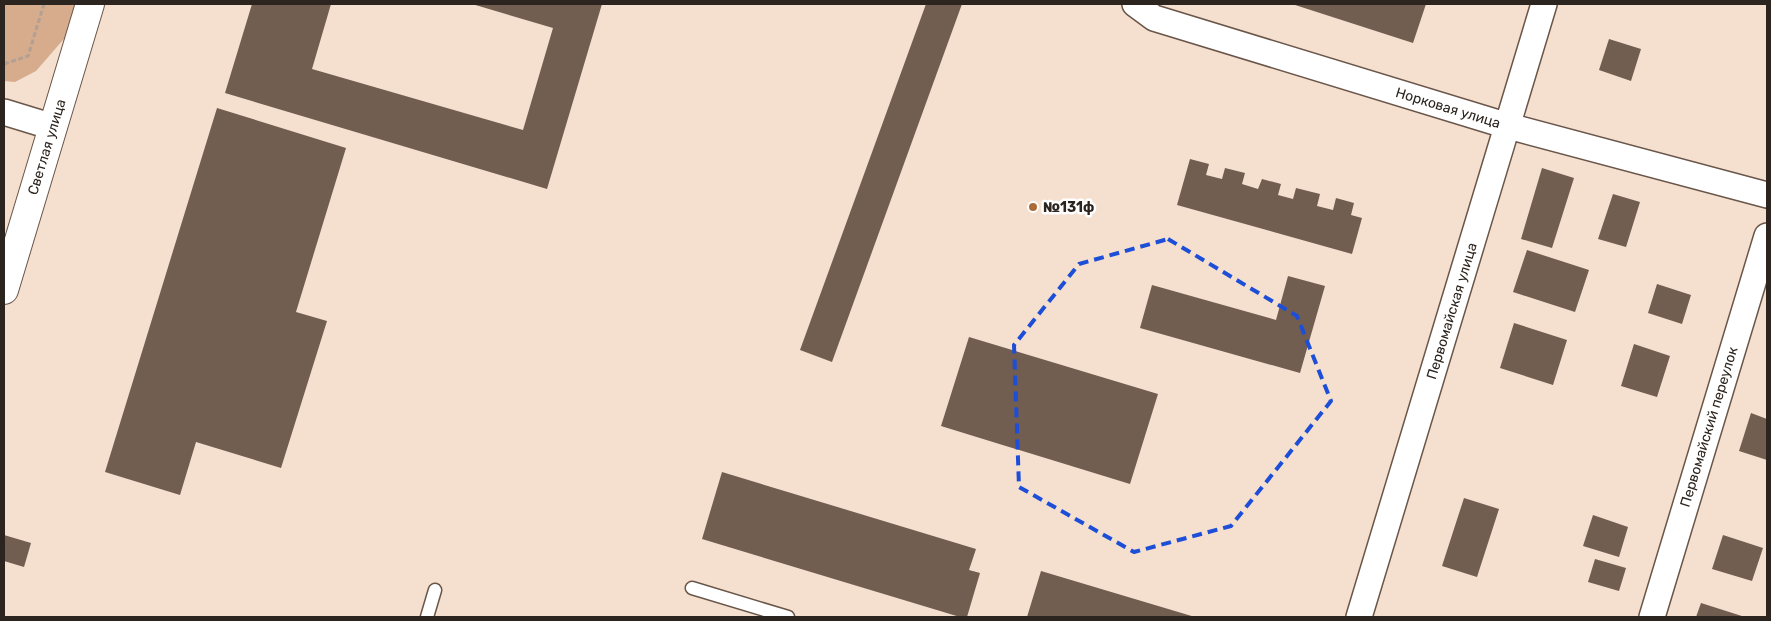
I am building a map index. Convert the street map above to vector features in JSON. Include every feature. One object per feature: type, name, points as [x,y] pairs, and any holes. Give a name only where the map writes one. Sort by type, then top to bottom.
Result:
[{"type":"street","name":"Светлая улица","points":[[4,290],[90,4]]},
{"type":"street","name":"Норковая улица","points":[[1135,4],[1154,18],[1508,126],[1767,195]]},
{"type":"street","name":"Первомайская улица","points":[[1359,617],[1544,4]]},
{"type":"street","points":[[4,112],[53,127]]},
{"type":"street","name":"Первомайский переулок","points":[[1652,617],[1767,236]]},
{"type":"lane","points":[[692,588],[788,617]]},
{"type":"lane","points":[[427,617],[435,590]]},
{"type":"path","points":[[4,64],[28,56],[44,4]]},
{"type":"highlighted area","points":[[1168,239],[1297,316],[1331,401],[1231,526],[1134,552],[1019,487],[1014,345],[1079,264]]},
{"type":"shaded area","points":[[4,4],[78,4],[69,33],[36,71],[15,82],[4,81]]},
{"type":"building","points":[[252,4],[331,4],[312,69],[523,130],[553,28],[472,4],[602,4],[547,189],[225,93]]},
{"type":"building","points":[[926,4],[962,4],[832,362],[800,350]]},
{"type":"building","points":[[1292,4],[1426,4],[1413,43]]},
{"type":"building","points":[[1609,39],[1641,49],[1631,81],[1599,70]]},
{"type":"building","points":[[217,108],[346,148],[296,312],[327,321],[281,468],[196,442],[180,495],[105,472]]},
{"type":"building","points":[[1190,159],[1209,164],[1206,175],[1222,179],[1225,168],[1245,173],[1242,184],[1258,189],[1262,179],[1281,184],[1278,195],[1293,199],[1296,188],[1320,194],[1317,206],[1333,210],[1336,198],[1354,203],[1351,215],[1362,218],[1352,254],[1177,205]]},
{"type":"building","points":[[1542,168],[1574,178],[1552,248],[1521,239]]},
{"type":"building","points":[[1613,194],[1640,202],[1626,247],[1598,239]]},
{"type":"building","points":[[1527,250],[1589,270],[1575,312],[1513,292]]},
{"type":"building","points":[[1288,276],[1325,286],[1300,373],[1140,328],[1152,285],[1276,320]]},
{"type":"building","points":[[1657,284],[1691,295],[1682,324],[1648,313]]},
{"type":"building","points":[[1514,323],[1567,340],[1553,385],[1500,368]]},
{"type":"building","points":[[969,337],[1158,394],[1130,484],[941,426]]},
{"type":"building","points":[[1634,344],[1670,356],[1657,397],[1621,386]]},
{"type":"building","points":[[1751,413],[1767,419],[1767,460],[1739,451]]},
{"type":"building","points":[[722,472],[976,549],[969,570],[980,573],[967,617],[960,617],[702,539]]},
{"type":"building","points":[[1464,498],[1499,509],[1477,577],[1442,566]]},
{"type":"building","points":[[1593,515],[1628,527],[1619,557],[1583,546]]},
{"type":"building","points":[[4,535],[31,543],[24,567],[4,561]]},
{"type":"building","points":[[1723,535],[1763,548],[1752,581],[1712,569]]},
{"type":"building","points":[[1595,559],[1626,568],[1619,591],[1588,582]]},
{"type":"building","points":[[1041,571],[1195,617],[1027,617]]},
{"type":"building","points":[[1701,603],[1745,617],[1696,617]]},
{"type":"place","name":"№131ф","points":[[1033,207]]}]
